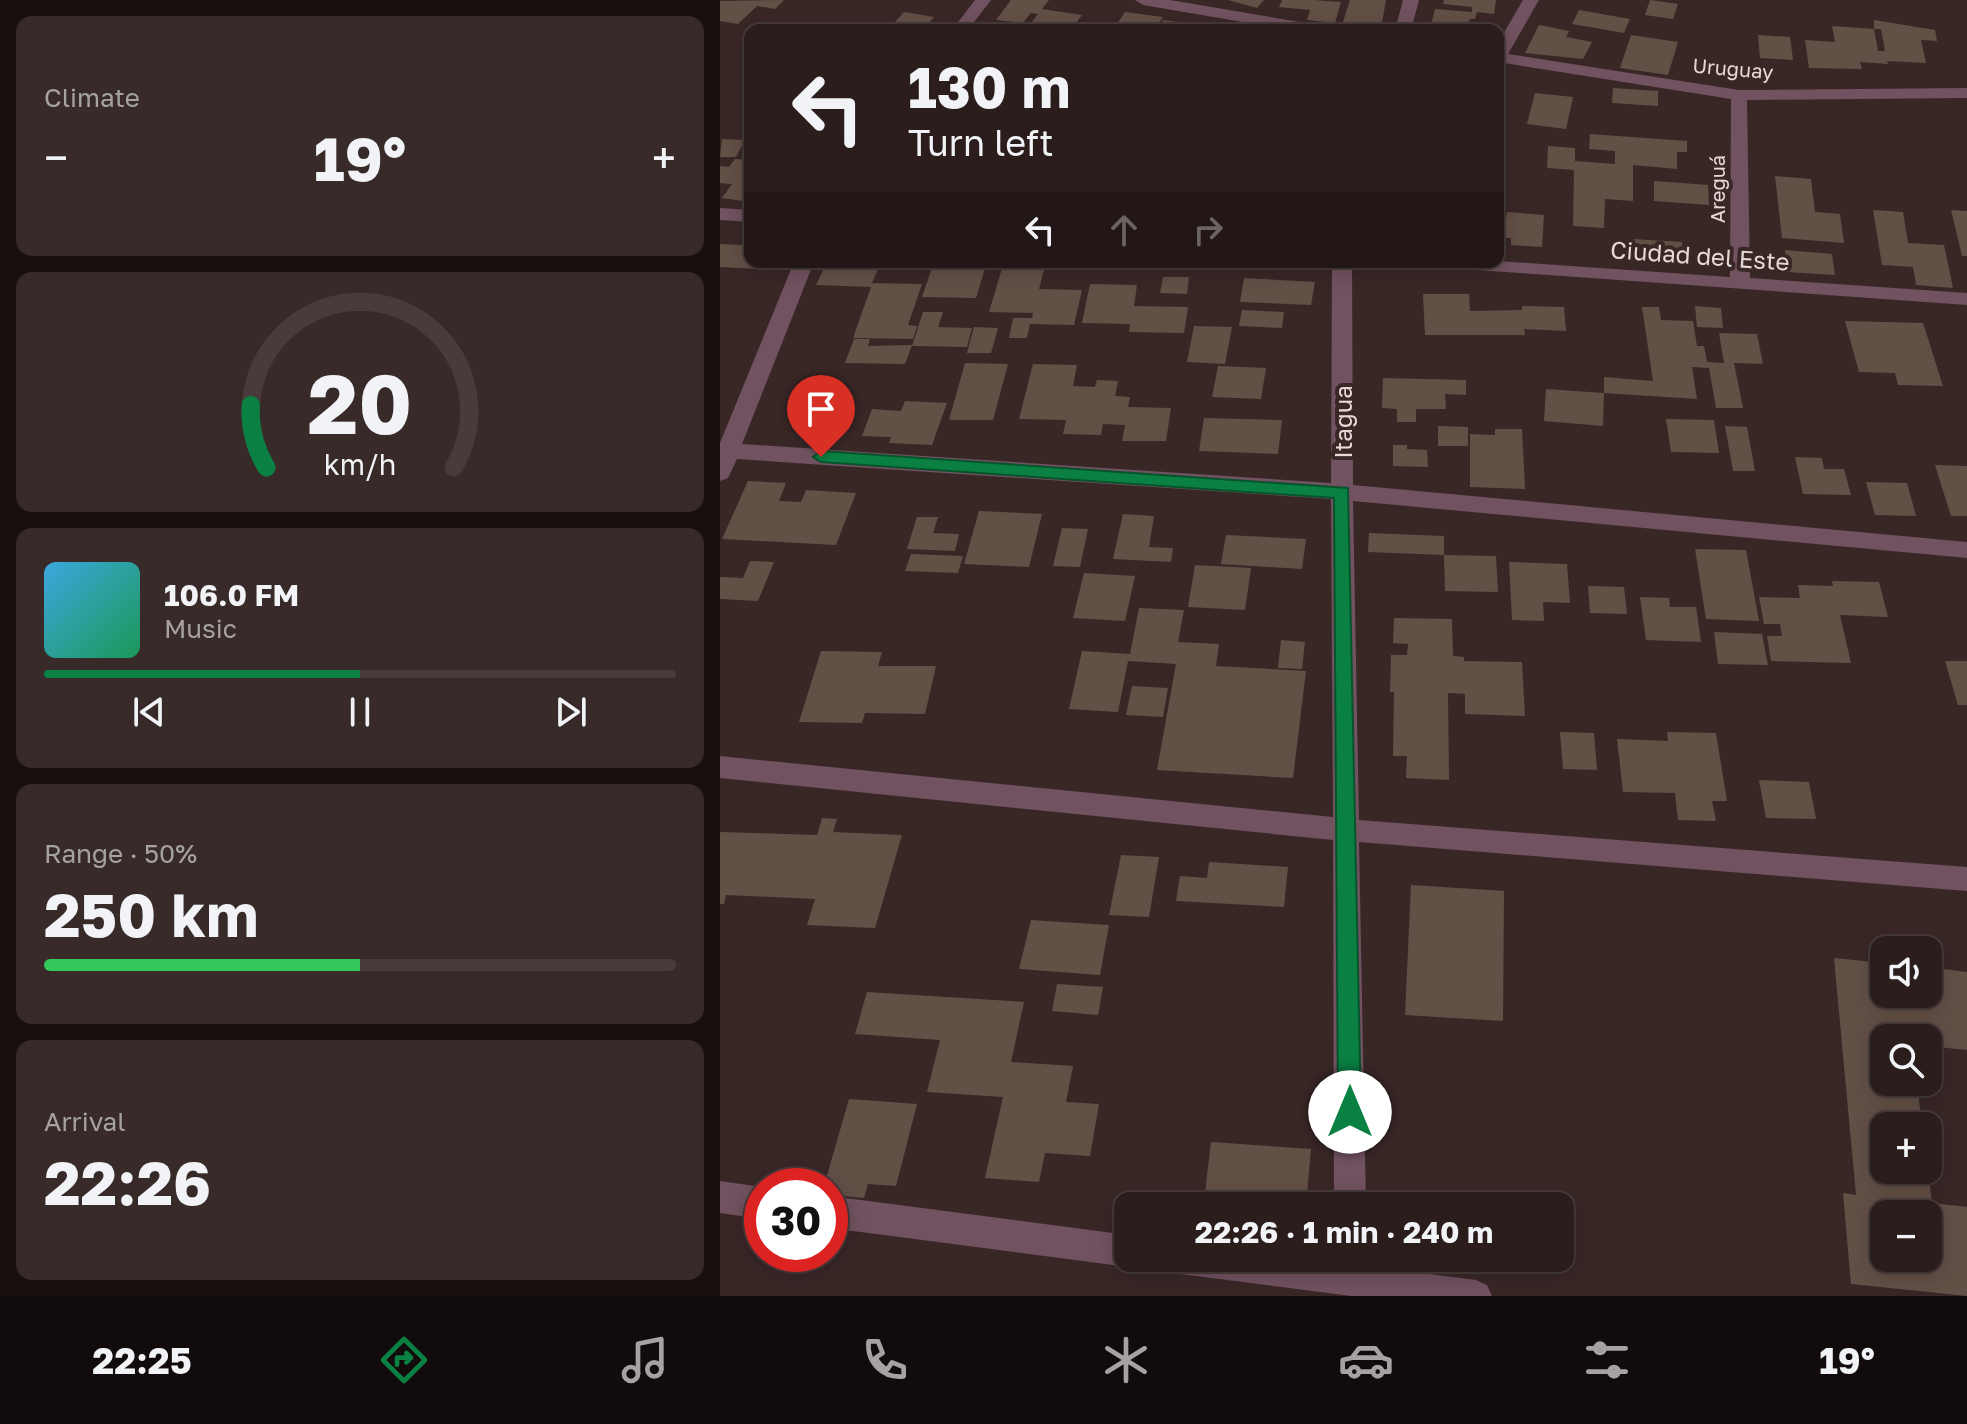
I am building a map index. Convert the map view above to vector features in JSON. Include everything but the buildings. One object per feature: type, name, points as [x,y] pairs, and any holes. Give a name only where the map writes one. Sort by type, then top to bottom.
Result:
[{"type":"street","points":[[965,24],[983,0]]},
{"type":"street","points":[[1143,0],[1282,24]]},
{"type":"street","points":[[1405,24],[1411,0]]},
{"type":"street","points":[[1504,47],[1531,0]]},
{"type":"street","name":"Uruguay","points":[[1504,58],[1739,95],[1967,93]]},
{"type":"street","name":"Areguá","points":[[1739,95],[1740,283]]},
{"type":"street","points":[[720,214],[744,216]]},
{"type":"street","name":"Ciudad del Este","points":[[1504,267],[1967,299]]},
{"type":"street","points":[[720,473],[724,450],[801,268]]},
{"type":"street","name":"Itagua","points":[[1342,268],[1350,1192]]},
{"type":"street","points":[[724,450],[1342,492],[1967,550]]},
{"type":"street","points":[[720,767],[1347,830],[1967,879]]},
{"type":"street","points":[[720,1197],[744,1200]]},
{"type":"street","points":[[848,1214],[1114,1249]]},
{"type":"street","points":[[1300,1272],[1476,1296]]},
{"type":"route","points":[[821,457],[1342,492],[1350,1112]]}]
